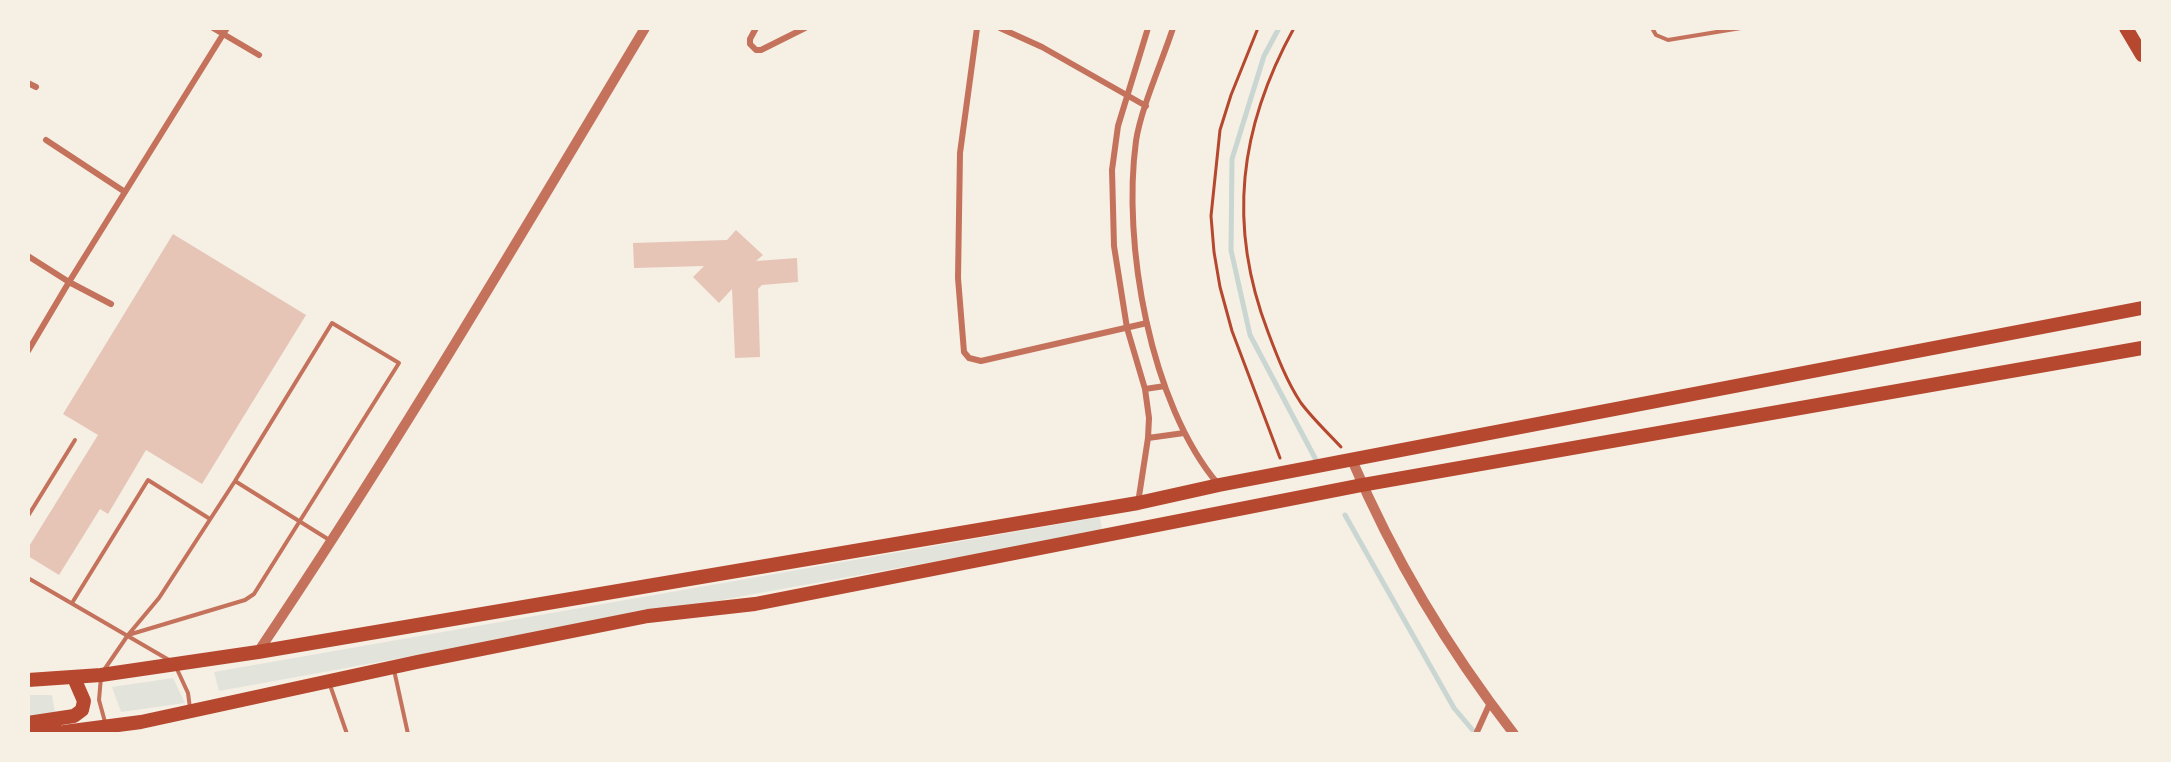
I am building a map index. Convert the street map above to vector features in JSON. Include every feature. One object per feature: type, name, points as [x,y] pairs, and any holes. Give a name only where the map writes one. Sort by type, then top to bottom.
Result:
[{"type":"main road","points":[[2126,28],[2142,55]]},
{"type":"main road","points":[[28,680],[101,675],[258,652],[1138,503],[1219,485],[2142,308]]},
{"type":"main road","points":[[28,733],[64,732],[106,726],[141,728],[190,712],[329,681],[648,616],[755,604],[1362,485],[2142,348]]},
{"type":"main road","points":[[1136,528],[1138,503]]},
{"type":"main road","points":[[28,723],[74,716],[82,710],[84,701],[74,678]]},
{"type":"street","points":[[213,28],[259,55]]},
{"type":"street","points":[[28,351],[227,28]]},
{"type":"street","points":[[258,652],[332,542],[449,356],[645,28]]},
{"type":"street","points":[[756,28],[750,39],[752,48],[761,50],[805,28]]},
{"type":"street","points":[[977,28],[960,153],[958,278],[964,352],[969,358],[981,361],[1147,323]]},
{"type":"street","points":[[1000,28],[1041,46],[1146,106]]},
{"type":"street","points":[[1138,503],[1149,418],[1145,389],[1127,328],[1113,246],[1112,170],[1118,126],[1148,28]]},
{"type":"street","points":[[1173,28],[1136,139],[1132,211],[1135,254],[1147,323],[1174,415],[1204,468],[1219,485]]},
{"type":"street","points":[[28,83],[36,87]]},
{"type":"street","points":[[46,140],[125,192]]},
{"type":"street","points":[[28,256],[69,282],[111,304]]},
{"type":"street","points":[[1145,389],[1165,386]]},
{"type":"street","points":[[1148,438],[1184,433]]},
{"type":"street","points":[[1352,460],[1362,485],[1407,574],[1443,635],[1514,734]]},
{"type":"street","points":[[1477,730],[1490,703]]},
{"type":"lane","points":[[1652,28],[1656,35],[1668,40],[1741,28]]},
{"type":"lane","points":[[106,726],[99,700],[101,675],[128,635],[159,598],[332,323],[399,363],[254,594],[245,600],[128,635]]},
{"type":"lane","points":[[28,516],[75,440]]},
{"type":"lane","points":[[72,604],[148,480],[210,519]]},
{"type":"lane","points":[[234,481],[332,542]]},
{"type":"lane","points":[[28,578],[175,663],[188,693],[190,712]]},
{"type":"lane","points":[[393,667],[408,734]]},
{"type":"lane","points":[[329,681],[347,734]]},
{"type":"path","points":[[1258,28],[1240,68],[1220,130],[1211,216],[1216,264],[1232,331],[1285,473]]},
{"type":"path","points":[[1294,28],[1281,52],[1266,90],[1252,131],[1244,172],[1243,219],[1248,268],[1280,363],[1301,403],[1352,460]]},
{"type":"shaded area","points":[[1100,517],[1102,531],[219,691],[214,672]]},
{"type":"shaded area","points":[[173,678],[185,703],[121,712],[112,687]]},
{"type":"shaded area","points":[[29,695],[52,695],[56,718],[29,721]]},
{"type":"building","points":[[736,230],[763,255],[756,261],[797,258],[798,282],[762,285],[758,289],[760,357],[735,358],[732,289],[719,303],[693,277],[704,266],[634,268],[633,243],[727,240]]},
{"type":"building","points":[[173,234],[306,315],[202,484],[146,450],[108,514],[100,509],[59,575],[28,556],[28,548],[98,435],[63,414]]},
{"type":"waterway","points":[[1279,28],[1264,56],[1232,159],[1231,250],[1250,335],[1316,460]]},
{"type":"waterway","points":[[1345,515],[1454,708],[1476,734]]}]
